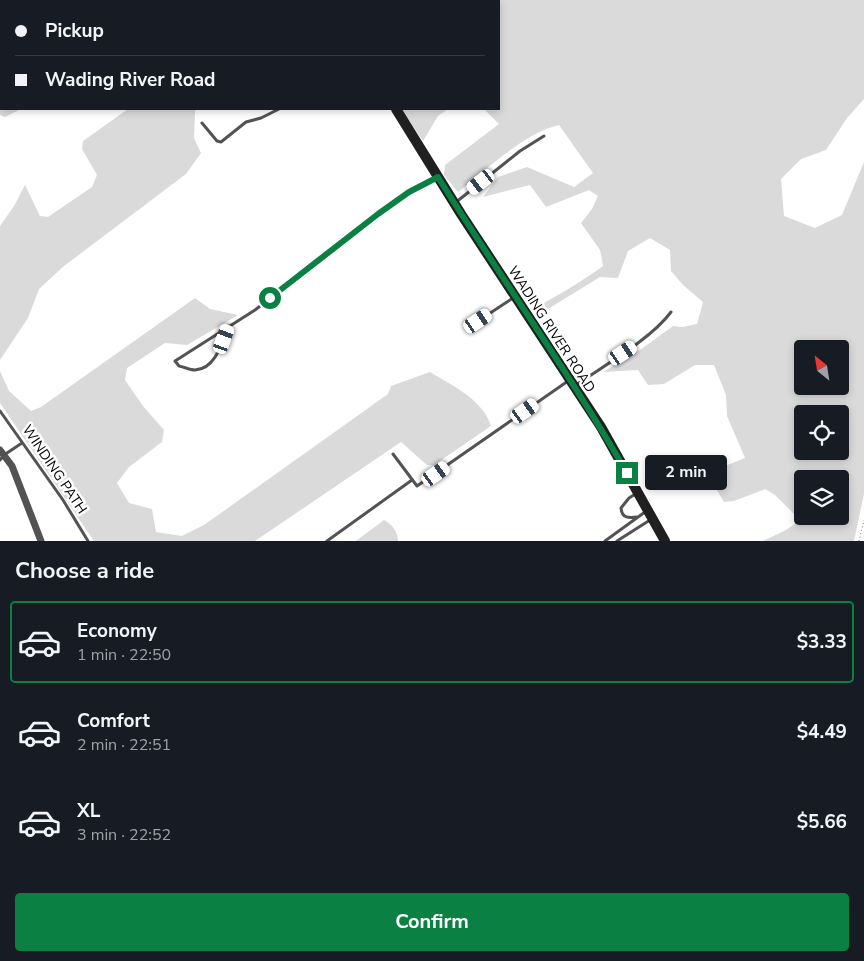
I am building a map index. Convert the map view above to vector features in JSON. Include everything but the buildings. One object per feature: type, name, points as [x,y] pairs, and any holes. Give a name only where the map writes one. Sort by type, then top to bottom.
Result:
[{"type":"main road","name":"WADING RIVER ROAD","points":[[397,110],[454,203],[601,427],[665,541]]},
{"type":"street","points":[[1,455],[12,466],[41,541]]},
{"type":"lane","points":[[202,123],[217,141],[221,142],[246,122],[261,118],[277,110]]},
{"type":"lane","points":[[454,203],[520,151],[544,136]]},
{"type":"lane","points":[[228,326],[219,352],[207,366],[195,370],[179,366],[175,361],[212,336],[228,326],[255,310],[409,192],[438,177]]},
{"type":"lane","points":[[478,321],[515,297]]},
{"type":"lane","points":[[393,454],[417,486],[571,383],[648,336],[663,323],[671,312]]},
{"type":"lane","name":"WINDING PATH","points":[[0,411],[63,500],[88,541]]},
{"type":"lane","points":[[1,455],[22,443]]},
{"type":"lane","points":[[327,541],[412,480]]},
{"type":"lane","points":[[638,492],[629,498],[621,508],[622,513],[628,518],[650,514]]},
{"type":"lane","points":[[617,541],[650,514]]},
{"type":"lane","points":[[605,541],[639,517]]},
{"type":"path","points":[[859,541],[864,520]]},
{"type":"shaded area","points":[[500,0],[864,0],[864,99],[847,118],[826,150],[801,159],[781,179],[784,216],[815,228],[842,215],[864,162],[864,494],[854,541],[763,541],[794,524],[849,525],[849,470],[794,470],[794,514],[775,495],[765,489],[734,501],[724,502],[712,482],[720,468],[745,458],[727,416],[726,395],[714,365],[695,365],[664,384],[648,385],[638,370],[603,372],[640,350],[673,326],[682,327],[697,324],[703,302],[683,285],[671,271],[670,250],[650,238],[628,251],[618,278],[600,277],[543,312],[532,310],[577,284],[603,266],[600,250],[581,223],[592,209],[598,196],[589,190],[546,207],[530,185],[483,197],[498,177],[527,167],[574,187],[593,173],[559,125],[546,129],[519,144],[458,192],[444,175],[445,165],[499,124],[485,110],[500,110]]},
{"type":"shaded area","points":[[0,110],[19,110],[5,117],[0,115]]},
{"type":"shaded area","points":[[127,110],[196,110],[194,138],[201,153],[186,174],[64,266],[39,289],[28,318],[0,360],[0,226],[14,206],[25,185],[40,216],[48,217],[92,187],[97,175],[82,149],[83,141]]},
{"type":"shaded area","points":[[402,110],[447,110],[438,116],[423,141]]},
{"type":"shaded area","points":[[195,298],[210,309],[238,315],[187,345],[165,343],[127,368],[125,380],[143,406],[164,430],[162,442],[129,467],[117,483],[129,503],[152,509],[156,532],[182,536],[204,525],[388,394],[391,386],[430,372],[474,400],[487,416],[491,426],[434,465],[427,465],[401,442],[255,541],[94,541],[0,403],[0,371],[9,391],[31,411],[41,407]]},
{"type":"shaded area","points":[[384,520],[394,529],[398,541],[356,541]]},
{"type":"route","points":[[270,298],[378,214],[409,192],[438,177],[601,427],[627,473]]}]
